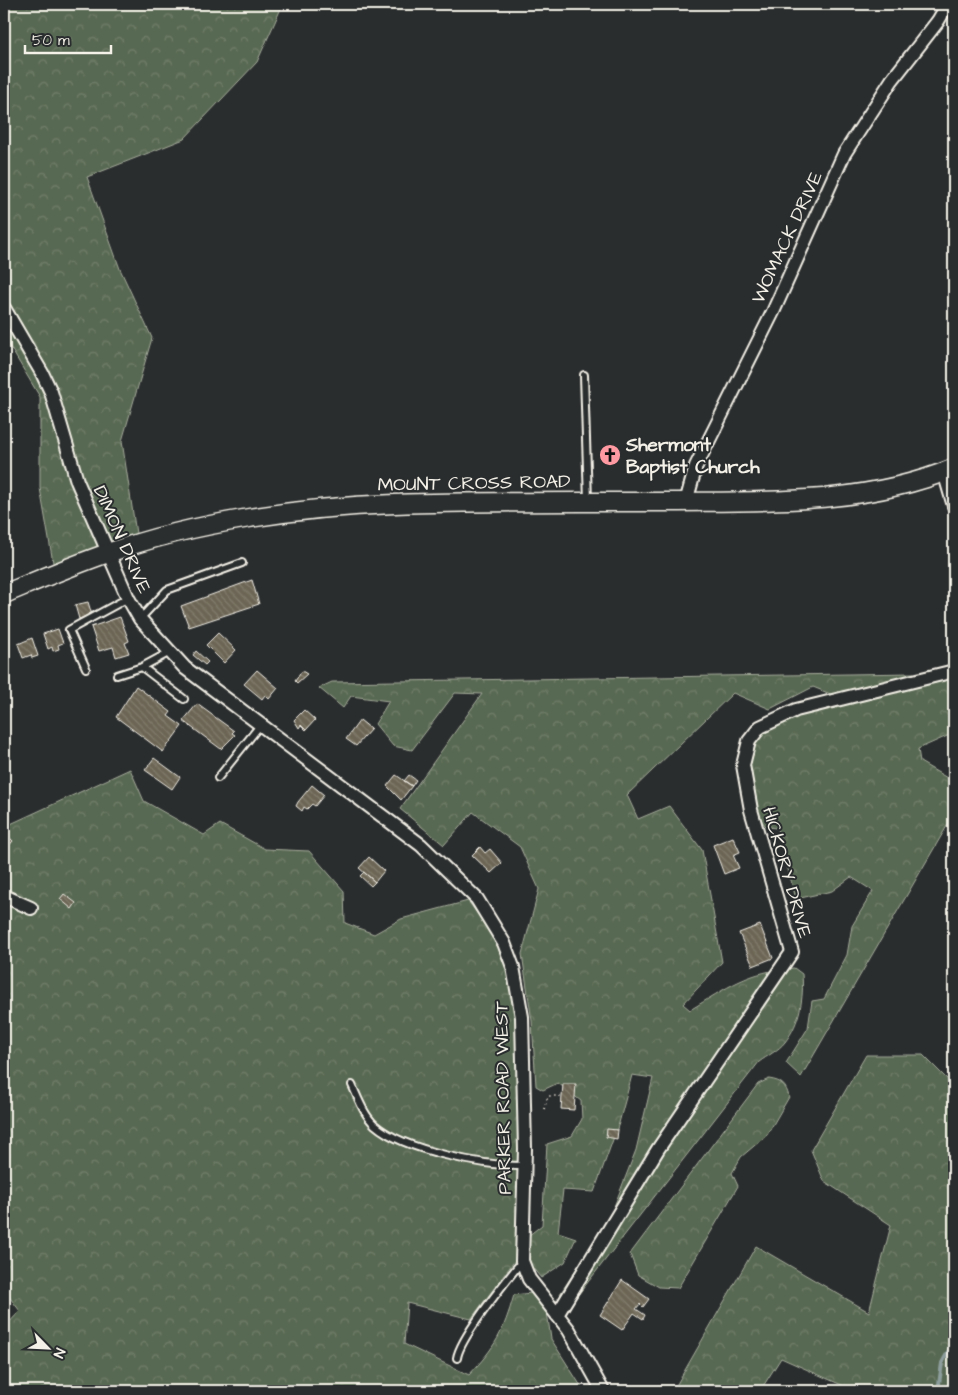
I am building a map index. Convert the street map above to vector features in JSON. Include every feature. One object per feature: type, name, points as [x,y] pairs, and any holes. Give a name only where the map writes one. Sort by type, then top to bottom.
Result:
[{"type":"main road","name":"MOUNT CROSS ROAD","points":[[4,594],[109,552],[211,525],[338,507],[487,502],[686,502],[823,498],[879,492],[949,470]]},
{"type":"street","name":"WOMACK DRIVE","points":[[686,502],[696,466],[773,312],[844,154],[878,102],[938,21],[948,4]]},
{"type":"street","name":"DIMON DRIVE","points":[[4,308],[42,373],[50,392],[76,481],[128,598],[140,619],[185,668],[276,736]]},
{"type":"street","points":[[949,470],[954,506]]},
{"type":"street","name":"HICKORY DRIVE","points":[[557,1315],[658,1149],[792,952],[749,802],[743,765],[749,741],[760,727],[796,710],[954,671]]},
{"type":"street","name":"PARKER ROAD WEST","points":[[276,736],[421,845],[477,899],[492,920],[504,943],[513,967],[520,1000],[524,1166],[522,1262],[529,1279],[580,1348],[603,1391]]},
{"type":"street","points":[[4,896],[31,908]]},
{"type":"lane","points":[[584,375],[588,502]]},
{"type":"lane","points":[[140,619],[167,590],[242,563]]},
{"type":"lane","points":[[86,668],[69,630],[128,598]]},
{"type":"lane","points":[[117,675],[142,667],[170,652]]},
{"type":"lane","points":[[142,667],[184,699]]},
{"type":"lane","points":[[218,778],[260,724]]},
{"type":"lane","points":[[352,1085],[374,1123],[393,1136],[447,1155],[503,1166],[524,1166]]},
{"type":"lane","points":[[457,1358],[458,1350],[470,1331],[522,1262]]},
{"type":"path","points":[[544,1109],[548,1096],[562,1096]]},
{"type":"green space","points":[[4,4],[283,4],[257,62],[184,139],[87,177],[120,269],[152,338],[122,441],[137,540],[54,568],[40,488],[40,397],[4,337]]},
{"type":"green space","points":[[914,673],[915,677],[833,695],[813,687],[770,709],[733,693],[627,795],[638,819],[669,806],[702,850],[722,962],[683,1004],[690,1010],[739,981],[764,973],[794,968],[802,974],[802,992],[800,1010],[794,1027],[785,1042],[759,1062],[571,1304],[560,1294],[610,1217],[636,1150],[653,1078],[632,1075],[619,1123],[594,1192],[563,1190],[558,1232],[576,1238],[565,1262],[541,1278],[527,1261],[528,1236],[542,1225],[547,1144],[572,1136],[582,1119],[581,1101],[558,1083],[543,1090],[536,1086],[532,1021],[522,954],[539,889],[520,847],[473,812],[444,845],[400,809],[482,694],[455,693],[412,750],[393,746],[375,724],[389,701],[351,696],[343,708],[319,688],[332,682]]},
{"type":"green space","points":[[954,675],[954,733],[918,749],[920,762],[954,782],[954,814],[801,1077],[786,1063],[808,1028],[812,1001],[824,999],[847,955],[852,926],[873,891],[851,877],[832,891],[796,899],[777,828],[766,827],[754,803],[748,775],[751,747],[757,735],[766,725],[781,717],[895,692]]},
{"type":"green space","points":[[130,769],[144,801],[204,835],[220,824],[265,849],[309,851],[344,891],[345,923],[374,934],[401,919],[468,901],[497,940],[509,973],[516,1027],[520,1159],[516,1259],[471,1319],[407,1303],[404,1344],[469,1375],[486,1356],[498,1338],[514,1295],[531,1293],[547,1312],[551,1339],[584,1391],[4,1391],[4,1328],[20,1311],[4,1290],[4,827]]},
{"type":"green space","points":[[866,1055],[923,1055],[954,1086],[954,1391],[855,1391],[781,1358],[760,1391],[673,1391],[756,1246],[869,1312],[891,1225],[824,1181],[811,1150]]},
{"type":"green space","points":[[769,1079],[783,1084],[789,1097],[767,1135],[741,1157],[732,1173],[738,1186],[678,1288],[659,1287],[638,1275],[630,1254],[758,1084]]},
{"type":"building","points":[[252,580],[259,604],[189,627],[181,606]]},
{"type":"building","points":[[88,602],[92,615],[79,619],[75,605]]},
{"type":"building","points":[[120,617],[129,641],[125,643],[129,653],[116,657],[113,647],[99,651],[91,627]]},
{"type":"building","points":[[58,629],[63,643],[58,645],[59,649],[53,651],[52,647],[48,649],[43,634]]},
{"type":"building","points":[[218,633],[236,650],[224,663],[206,645]]},
{"type":"building","points":[[32,638],[38,656],[32,658],[31,655],[23,658],[18,644]]},
{"type":"building","points":[[196,651],[208,662],[205,665],[193,655]]},
{"type":"building","points":[[257,670],[278,688],[269,699],[265,695],[262,699],[244,684]]},
{"type":"building","points":[[302,671],[307,674],[297,683],[295,681]]},
{"type":"building","points":[[136,686],[171,712],[168,716],[182,726],[163,752],[116,717]]},
{"type":"building","points":[[197,704],[234,731],[232,733],[235,735],[221,749],[183,721]]},
{"type":"building","points":[[304,710],[315,720],[306,730],[301,725],[299,728],[294,720]]},
{"type":"building","points":[[360,720],[371,729],[356,746],[346,739]]},
{"type":"building","points":[[154,758],[180,777],[172,789],[145,770]]},
{"type":"building","points":[[396,775],[412,786],[401,800],[387,786]]},
{"type":"building","points":[[409,775],[416,780],[412,786],[404,781]]},
{"type":"building","points":[[312,785],[324,795],[315,806],[312,804],[307,809],[304,807],[302,811],[296,806]]},
{"type":"building","points":[[4,832],[13,841],[4,851]]},
{"type":"building","points":[[733,837],[740,852],[733,855],[739,868],[724,874],[713,845]]},
{"type":"building","points":[[480,847],[485,853],[490,849],[502,863],[491,873],[472,855]]},
{"type":"building","points":[[369,857],[384,871],[375,882],[359,868]]},
{"type":"building","points":[[364,872],[375,882],[371,886],[360,876]]},
{"type":"building","points":[[64,894],[76,903],[72,909],[60,899]]},
{"type":"building","points":[[760,925],[773,958],[753,966],[739,933]]},
{"type":"building","points":[[563,1084],[576,1084],[574,1110],[561,1109]]},
{"type":"building","points":[[607,1129],[618,1130],[617,1139],[606,1137]]},
{"type":"building","points":[[622,1280],[649,1299],[643,1307],[640,1304],[636,1309],[645,1315],[643,1319],[634,1313],[622,1330],[600,1315]]},
{"type":"waterway","points":[[938,1391],[942,1363],[954,1341]]},
{"type":"place","name":"Shermont Baptist Church","points":[[610,455]]}]
